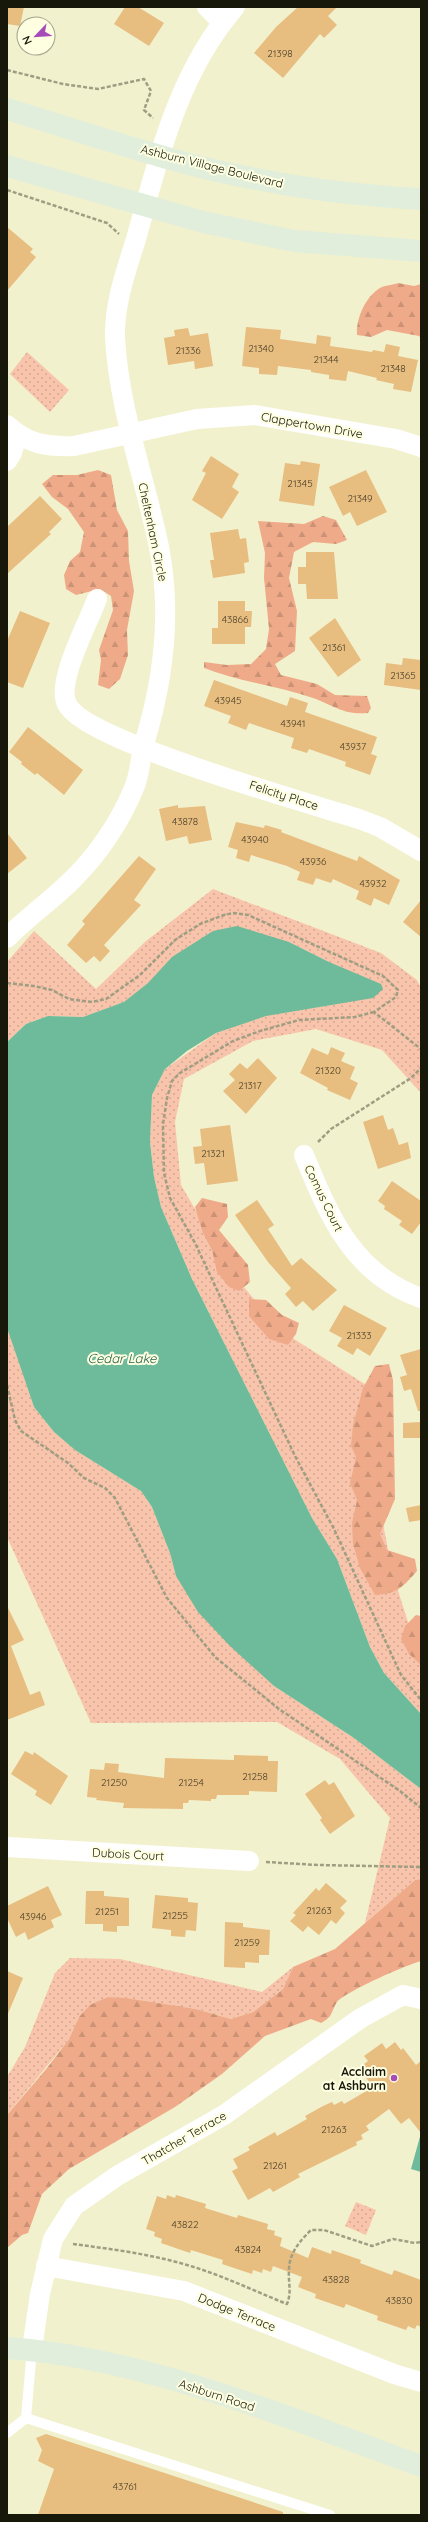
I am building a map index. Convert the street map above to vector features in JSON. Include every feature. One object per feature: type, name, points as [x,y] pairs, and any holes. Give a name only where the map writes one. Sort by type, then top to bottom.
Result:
[{"type":"main road","name":"Ashburn Village Boulevard","points":[[7,110],[159,154],[267,181],[351,193],[421,198]]},
{"type":"main road","points":[[7,166],[203,222],[294,241],[421,251]]},
{"type":"main road","name":"Ashburn Road","points":[[7,2348],[86,2357],[132,2367],[307,2425],[421,2466]]},
{"type":"street","points":[[207,7],[222,22]]},
{"type":"street","name":"Cheltenham Circle","points":[[8,934],[76,877],[117,822],[135,786],[163,661],[166,604],[159,548],[130,434],[122,393],[115,336],[117,308],[126,266],[167,130],[188,77],[222,22],[235,7]]},
{"type":"street","name":"Clappertown Drive","points":[[12,430],[40,445],[74,446],[197,419],[255,415],[396,439],[421,447]]},
{"type":"street","points":[[7,461],[12,453],[12,430]]},
{"type":"street","name":"Felicity Place","points":[[97,599],[66,678],[65,691],[70,710],[83,720],[143,749],[359,819],[380,827],[421,851]]},
{"type":"street","name":"Comus Court","points":[[304,1155],[335,1226],[355,1252],[380,1276],[407,1293],[421,1298]]},
{"type":"street","name":"Dubois Court","points":[[7,1847],[249,1860]]},
{"type":"street","name":"Thatcher Terrace","points":[[32,2350],[46,2266],[54,2237],[74,2206],[224,2115],[361,2018],[403,1995],[421,1998]]},
{"type":"street","name":"Dodge Terrace","points":[[46,2266],[184,2291],[394,2374],[421,2382]]},
{"type":"lane","points":[[7,2433],[26,2418],[32,2350]]},
{"type":"lane","points":[[26,2418],[330,2515]]},
{"type":"path","points":[[7,70],[63,84],[98,89],[144,79],[151,92],[144,110],[167,130]]},
{"type":"path","points":[[7,190],[106,223],[119,234],[135,240]]},
{"type":"path","points":[[7,983],[52,990],[69,999],[92,1002],[106,999],[140,975],[175,940],[200,924],[224,914],[234,913],[248,915],[383,976],[398,990],[396,997],[374,1012],[355,1017],[299,1020],[260,1032],[234,1041],[180,1073],[172,1081],[167,1098],[163,1124],[164,1173],[170,1198],[198,1250],[295,1456],[337,1536],[395,1663],[401,1675],[421,1700]]},
{"type":"path","points":[[374,1012],[421,1049]]},
{"type":"path","points":[[304,1155],[331,1130],[411,1078],[421,1068]]},
{"type":"path","points":[[7,1385],[14,1420],[21,1430],[68,1463],[84,1478],[104,1488],[115,1498],[167,1598],[215,1657],[279,1709],[388,1782],[421,1808]]},
{"type":"path","points":[[249,1860],[318,1865],[421,1867]]},
{"type":"path","points":[[54,2237],[65,2243],[143,2254],[188,2265],[224,2277],[288,2304],[290,2286],[289,2270],[292,2255],[299,2242],[311,2230],[324,2230],[372,2246],[393,2239],[415,2243],[421,2242]]},
{"type":"shaded area","points":[[27,352],[69,390],[50,412],[10,374]]},
{"type":"shaded area","points":[[213,889],[381,953],[417,980],[421,988],[421,1093],[382,1050],[316,1029],[253,1041],[184,1079],[175,1122],[181,1185],[233,1274],[280,1330],[374,1390],[376,1488],[393,1575],[416,1647],[421,1656],[421,1714],[384,1673],[370,1647],[337,1559],[312,1518],[192,1279],[161,1207],[154,1177],[150,1141],[152,1095],[165,1069],[216,1033],[266,1015],[330,1005],[329,962],[289,942],[148,983],[125,1002],[83,1017],[48,1016],[26,1024],[7,1042],[7,962],[34,931],[96,989],[146,941]]},
{"type":"shaded area","points":[[7,1328],[34,1407],[54,1432],[75,1450],[141,1491],[152,1507],[170,1553],[176,1576],[274,1686],[354,1738],[421,1789],[421,1879],[415,1880],[365,1923],[390,1818],[340,1759],[277,1722],[91,1723],[7,1537]]},
{"type":"shaded area","points":[[70,1958],[120,1959],[262,1992],[293,1967],[283,1989],[253,2012],[231,2019],[196,2009],[108,1997],[79,2017],[69,2039],[7,2115],[7,2077],[25,2047],[55,1973]]},
{"type":"shaded area","points":[[356,2202],[376,2210],[366,2235],[345,2226]]},
{"type":"green space","points":[[398,283],[414,286],[421,284],[421,339],[419,336],[387,330],[371,337],[357,335],[358,322],[362,309],[370,297],[382,287]]},
{"type":"green space","points":[[98,470],[111,475],[117,510],[128,531],[129,561],[134,591],[127,630],[128,655],[120,679],[109,689],[98,685],[101,660],[99,650],[113,610],[111,596],[100,589],[76,595],[66,589],[64,575],[70,561],[80,552],[84,532],[68,509],[52,497],[42,484],[53,475],[77,475]]},
{"type":"green space","points":[[323,516],[336,520],[347,540],[336,544],[313,542],[294,552],[289,578],[297,611],[295,651],[275,664],[281,675],[317,684],[335,695],[367,696],[371,708],[368,713],[352,713],[300,694],[231,677],[204,668],[204,662],[227,665],[251,664],[266,649],[269,629],[264,578],[265,553],[258,521],[304,524]]},
{"type":"green space","points":[[202,1198],[227,1204],[228,1217],[219,1230],[248,1265],[250,1282],[239,1291],[229,1287],[217,1272],[212,1250],[203,1233],[195,1207]]},
{"type":"green space","points":[[249,1299],[266,1300],[282,1315],[299,1323],[296,1334],[288,1345],[269,1339],[249,1316]]},
{"type":"green space","points":[[389,1364],[393,1380],[395,1499],[380,1534],[387,1550],[415,1559],[417,1571],[399,1589],[389,1593],[375,1595],[360,1568],[353,1544],[352,1523],[357,1500],[350,1483],[356,1457],[351,1446],[353,1425],[363,1388],[375,1366]]},
{"type":"green space","points":[[416,1615],[421,1616],[421,1665],[409,1654],[401,1639],[405,1626]]},
{"type":"green space","points":[[421,1879],[421,1961],[376,1979],[351,1992],[337,2002],[330,2016],[321,2023],[311,2019],[265,2036],[222,2074],[175,2107],[69,2169],[42,2194],[28,2233],[22,2235],[7,2248],[7,2115],[47,2068],[69,2039],[79,2017],[90,2005],[108,1997],[125,1998],[196,2009],[231,2019],[253,2012],[283,1989],[293,1967],[335,1949],[415,1880]]},
{"type":"water","name":"Cedar Lake","points":[[237,926],[289,942],[329,962],[381,984],[383,989],[373,998],[266,1016],[216,1033],[187,1051],[165,1069],[152,1095],[150,1142],[154,1177],[161,1207],[192,1279],[312,1518],[337,1559],[370,1647],[384,1673],[421,1714],[421,1789],[354,1738],[274,1686],[230,1646],[198,1612],[176,1576],[170,1553],[152,1507],[141,1491],[75,1450],[54,1432],[34,1407],[7,1328],[7,1042],[26,1024],[48,1016],[83,1017],[124,1002],[148,983],[172,957],[213,931]]},
{"type":"water","points":[[421,2133],[421,2172],[411,2169]]},
{"type":"building","points":[[7,7],[24,7],[22,16],[16,16],[16,25],[7,24]]},
{"type":"building","points":[[125,7],[138,7],[164,23],[149,46],[114,24]]},
{"type":"building","points":[[298,7],[337,7],[328,16],[337,25],[324,38],[320,34],[283,78],[254,53],[276,27]]},
{"type":"building","points":[[7,227],[33,249],[30,252],[36,257],[7,291]]},
{"type":"building","points":[[246,327],[281,330],[280,339],[316,344],[317,335],[331,337],[330,346],[372,352],[373,350],[384,352],[386,344],[400,347],[398,356],[418,360],[411,392],[393,389],[394,384],[348,371],[346,381],[329,379],[329,375],[311,372],[311,370],[278,366],[277,375],[259,374],[259,368],[242,366]]},
{"type":"building","points":[[188,328],[190,336],[208,333],[213,366],[195,369],[194,361],[168,365],[164,338],[175,336],[174,330]]},
{"type":"building","points":[[211,456],[239,474],[232,487],[239,492],[222,519],[192,500],[206,473],[202,471]]},
{"type":"building","points":[[301,461],[320,464],[314,506],[279,501],[285,463],[300,465]]},
{"type":"building","points":[[366,470],[387,512],[357,526],[350,512],[343,516],[329,487]]},
{"type":"building","points":[[40,496],[62,519],[49,532],[51,534],[7,574],[7,527]]},
{"type":"building","points":[[238,529],[240,539],[246,538],[249,562],[244,563],[245,573],[213,578],[210,560],[214,560],[210,533]]},
{"type":"building","points":[[306,552],[334,552],[338,599],[307,599],[306,584],[298,584],[298,567],[306,567]]},
{"type":"building","points":[[218,601],[245,601],[245,611],[252,611],[251,627],[245,627],[245,644],[212,644],[212,628],[218,628]]},
{"type":"building","points":[[20,611],[50,623],[23,688],[7,682],[7,641]]},
{"type":"building","points":[[335,618],[361,660],[338,677],[309,638]]},
{"type":"building","points":[[403,658],[421,660],[421,690],[384,685],[386,663],[402,665]]},
{"type":"building","points":[[214,680],[287,706],[290,697],[308,703],[305,712],[377,737],[371,754],[377,756],[370,775],[345,766],[346,762],[309,749],[307,753],[291,748],[294,738],[249,723],[246,730],[228,723],[231,716],[204,706]]},
{"type":"building","points":[[28,727],[83,770],[64,795],[37,773],[35,775],[9,752]]},
{"type":"building","points":[[178,805],[178,808],[205,806],[212,840],[189,844],[187,836],[166,841],[159,809]]},
{"type":"building","points":[[236,822],[264,828],[265,825],[282,830],[281,832],[357,861],[359,856],[400,880],[389,905],[374,898],[371,906],[356,899],[359,891],[333,879],[331,883],[316,878],[313,885],[297,880],[300,872],[287,866],[251,855],[249,862],[236,858],[238,850],[228,847]]},
{"type":"building","points":[[7,833],[27,858],[7,874]]},
{"type":"building","points":[[139,856],[156,869],[134,900],[141,905],[104,945],[110,951],[100,962],[94,956],[86,963],[67,945],[85,924],[82,921]]},
{"type":"building","points":[[421,900],[421,937],[403,922]]},
{"type":"building","points":[[331,1047],[345,1053],[341,1061],[355,1067],[350,1079],[358,1083],[350,1100],[327,1090],[328,1088],[300,1073],[312,1048],[328,1055]]},
{"type":"building","points":[[258,1058],[277,1078],[246,1114],[223,1091],[235,1080],[229,1074],[240,1063],[247,1069]]},
{"type":"building","points":[[383,1115],[388,1130],[393,1128],[399,1145],[408,1142],[411,1158],[378,1169],[363,1122]]},
{"type":"building","points":[[230,1125],[238,1181],[207,1185],[204,1163],[195,1164],[193,1147],[202,1146],[200,1129]]},
{"type":"building","points":[[392,1181],[421,1201],[421,1222],[412,1234],[399,1225],[402,1221],[384,1209],[385,1206],[378,1201]]},
{"type":"building","points":[[257,1200],[274,1225],[268,1229],[292,1266],[301,1258],[337,1290],[313,1311],[303,1301],[296,1307],[285,1294],[291,1288],[268,1262],[235,1215]]},
{"type":"building","points":[[344,1305],[387,1328],[370,1356],[357,1348],[353,1355],[337,1346],[342,1338],[329,1331]]},
{"type":"building","points":[[421,1349],[421,1411],[418,1411],[411,1389],[404,1391],[400,1377],[407,1375],[400,1355]]},
{"type":"building","points":[[421,1422],[421,1438],[403,1438],[403,1423]]},
{"type":"building","points":[[421,1505],[421,1520],[409,1522],[406,1508]]},
{"type":"building","points":[[7,1606],[24,1640],[11,1646],[30,1695],[40,1691],[45,1705],[7,1720]]},
{"type":"building","points":[[25,1751],[33,1755],[34,1752],[68,1776],[51,1805],[35,1795],[37,1791],[11,1774]]},
{"type":"building","points":[[234,1755],[268,1756],[268,1761],[278,1761],[277,1792],[249,1791],[249,1795],[217,1795],[216,1799],[211,1799],[211,1801],[189,1800],[188,1803],[183,1803],[183,1809],[123,1808],[124,1803],[96,1800],[97,1798],[87,1797],[90,1769],[104,1770],[105,1763],[119,1764],[118,1772],[164,1778],[165,1758],[234,1760]]},
{"type":"building","points":[[325,1780],[329,1785],[334,1782],[355,1816],[330,1834],[320,1820],[322,1818],[305,1794]]},
{"type":"building","points":[[326,1883],[347,1901],[340,1908],[345,1913],[336,1924],[331,1920],[319,1935],[308,1926],[303,1932],[290,1921],[296,1915],[293,1913],[316,1888],[319,1891]]},
{"type":"building","points":[[48,1886],[62,1915],[51,1920],[54,1927],[28,1940],[25,1932],[16,1937],[7,1918],[7,1906]]},
{"type":"building","points":[[86,1891],[104,1891],[104,1896],[129,1898],[129,1926],[117,1926],[117,1932],[103,1931],[103,1924],[85,1924]]},
{"type":"building","points":[[155,1895],[188,1898],[188,1902],[198,1903],[196,1931],[186,1930],[185,1937],[171,1936],[171,1930],[152,1928]]},
{"type":"building","points":[[225,1922],[243,1923],[243,1927],[270,1930],[269,1955],[259,1955],[259,1963],[245,1962],[245,1968],[224,1967]]},
{"type":"building","points":[[7,1971],[23,1978],[7,2016]]},
{"type":"building","points":[[395,2042],[401,2050],[403,2048],[416,2065],[421,2061],[421,2133],[409,2118],[401,2124],[389,2109],[366,2126],[369,2130],[361,2135],[363,2139],[356,2142],[357,2145],[298,2174],[300,2177],[273,2192],[270,2188],[248,2200],[232,2171],[238,2168],[233,2159],[250,2150],[248,2147],[275,2132],[277,2136],[307,2119],[305,2116],[323,2106],[332,2102],[334,2105],[342,2101],[344,2104],[370,2089],[367,2086],[370,2083],[359,2068],[368,2061],[364,2056],[382,2043],[386,2049]]},
{"type":"building","points":[[167,2195],[175,2198],[176,2195],[206,2204],[205,2208],[237,2218],[238,2215],[268,2224],[267,2229],[275,2231],[274,2235],[282,2238],[280,2246],[308,2258],[312,2247],[331,2254],[332,2250],[361,2260],[360,2263],[392,2275],[394,2270],[421,2280],[421,2327],[417,2325],[415,2329],[408,2326],[406,2330],[377,2320],[378,2316],[346,2304],[344,2308],[315,2298],[316,2294],[298,2287],[302,2277],[273,2266],[271,2272],[263,2269],[262,2273],[253,2270],[252,2274],[222,2264],[223,2260],[191,2250],[190,2253],[161,2243],[162,2239],[154,2236],[155,2232],[146,2229],[157,2196],[166,2199]]},
{"type":"building","points":[[46,2434],[283,2512],[283,2515],[38,2515],[54,2469],[38,2461],[42,2450],[36,2438]]},
{"type":"place","name":"Acclaim at Ashburn","points":[[394,2078]]}]
